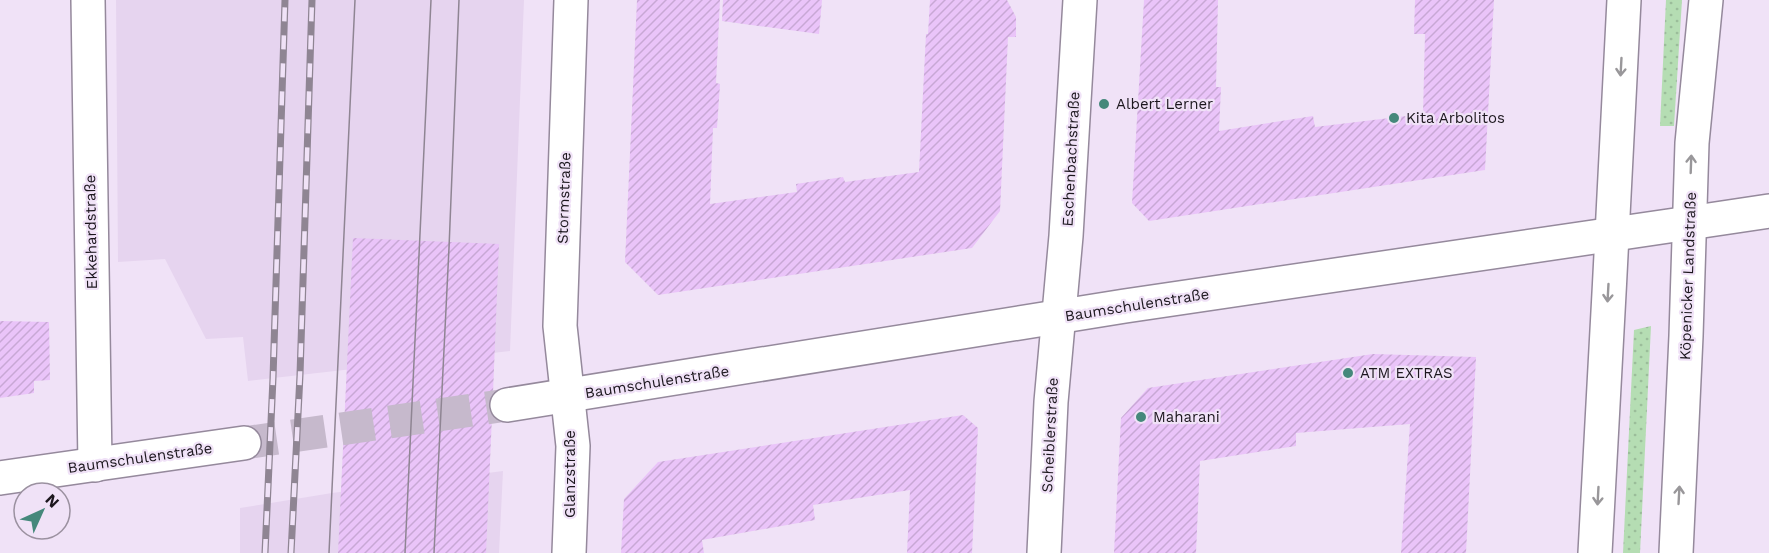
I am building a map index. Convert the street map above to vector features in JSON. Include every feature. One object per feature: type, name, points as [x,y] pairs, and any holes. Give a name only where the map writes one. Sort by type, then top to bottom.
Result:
[{"type":"main road","name":"Ekkehardstraße","points":[[88,0],[95,465]]},
{"type":"main road","name":"Stormstraße","points":[[567,396],[560,326],[571,0]]},
{"type":"main road","name":"Eschenbachstraße","points":[[1059,317],[1080,0]]},
{"type":"main road","points":[[1595,553],[1624,0]]},
{"type":"main road","name":"Köpenicker Landstraße","points":[[1676,553],[1692,143],[1706,0]]},
{"type":"main road","name":"Baumschulenstraße","points":[[507,405],[1059,317],[1769,211]]},
{"type":"main road","name":"Scheiblerstraße","points":[[1044,553],[1051,402],[1059,317]]},
{"type":"main road","name":"Glanzstraße","points":[[567,396],[573,446],[569,553]]},
{"type":"main road","name":"Baumschulenstraße","points":[[0,478],[244,443]]},
{"type":"shaded area","points":[[116,0],[524,0],[510,351],[248,381],[243,337],[206,339],[165,259],[118,262]]},
{"type":"shaded area","points":[[503,471],[499,553],[240,553],[240,508],[332,493]]},
{"type":"green space","points":[[1666,0],[1682,0],[1674,126],[1660,126]]},
{"type":"green space","points":[[1651,326],[1640,553],[1623,553],[1634,330]]},
{"type":"building","points":[[637,0],[720,0],[716,83],[720,84],[717,128],[713,128],[710,204],[797,192],[796,184],[843,177],[845,182],[919,172],[926,34],[928,34],[930,0],[1007,0],[1016,17],[1016,37],[1008,37],[1000,211],[972,248],[658,295],[625,262]]},
{"type":"building","points":[[723,0],[822,0],[819,34],[722,21]]},
{"type":"building","points":[[1144,0],[1218,0],[1216,87],[1221,87],[1219,131],[1313,116],[1315,127],[1423,114],[1425,34],[1414,34],[1415,0],[1494,0],[1485,170],[1149,221],[1132,203]]},
{"type":"building","points":[[353,238],[499,244],[493,393],[488,407],[492,416],[486,553],[338,553]]},
{"type":"building","points":[[0,321],[49,322],[50,380],[34,381],[34,393],[0,398]]},
{"type":"building","points":[[1373,354],[1476,357],[1466,553],[1401,553],[1410,424],[1296,433],[1296,446],[1200,461],[1196,553],[1114,553],[1121,418],[1148,388]]},
{"type":"building","points":[[963,415],[978,428],[972,553],[907,553],[910,490],[813,505],[815,520],[702,540],[704,553],[621,553],[624,499],[658,462]]},
{"type":"tunnel","points":[[244,443],[507,405]]},
{"type":"tram line","points":[[329,553],[355,0]]},
{"type":"tram line","points":[[405,553],[431,0]]},
{"type":"tram line","points":[[434,553],[459,0]]},
{"type":"railway","points":[[265,553],[285,0]]},
{"type":"railway","points":[[291,553],[300,375],[312,0]]},
{"type":"place","name":"Albert Lerner","points":[[1104,104]]},
{"type":"place","name":"Kita Arbolitos","points":[[1394,118]]},
{"type":"place","name":"ATM EXTRAS","points":[[1348,373]]},
{"type":"place","name":"Maharani","points":[[1141,417]]}]
